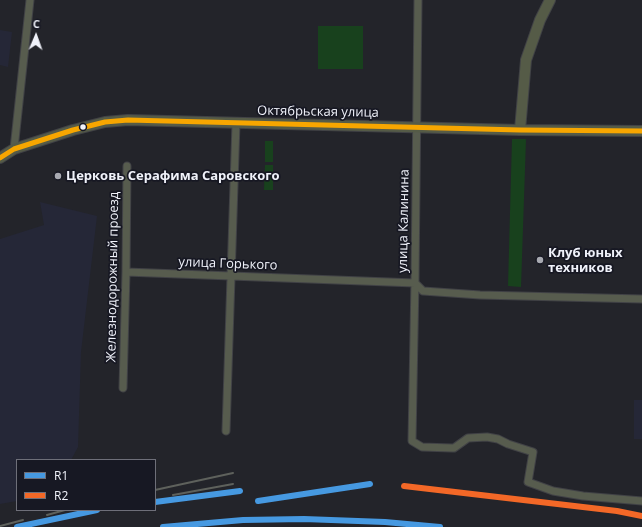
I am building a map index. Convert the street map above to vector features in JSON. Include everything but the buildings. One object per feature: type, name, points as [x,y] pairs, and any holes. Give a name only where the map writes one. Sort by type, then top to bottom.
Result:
[{"type":"main road","points":[[520,130],[526,60],[540,20],[550,0]]},
{"type":"main road","name":"Октябрьская улица","points":[[0,158],[14,149],[73,130],[105,122],[128,120],[416,128],[642,131]]},
{"type":"street","points":[[14,149],[30,0]]},
{"type":"street","name":"улица Калинина","points":[[418,0],[412,442],[422,447],[454,448],[468,438],[487,436],[533,452],[528,482],[552,491],[583,496],[642,501]]},
{"type":"street","points":[[226,431],[236,123]]},
{"type":"street","name":"Железнодорожный проезд","points":[[123,388],[127,166]]},
{"type":"street","name":"улица Горького","points":[[126,272],[415,283]]},
{"type":"street","points":[[415,283],[423,291],[480,295],[642,298]]},
{"type":"shaded area","points":[[0,30],[12,32],[8,67],[0,65]]},
{"type":"shaded area","points":[[40,202],[97,216],[81,352],[78,447],[72,459],[16,459],[16,501],[0,504],[0,239],[44,225]]},
{"type":"shaded area","points":[[634,400],[642,400],[642,439],[634,439]]},
{"type":"green space","points":[[318,26],[363,26],[363,69],[318,69]]},
{"type":"green space","points":[[512,139],[526,139],[521,287],[508,286]]},
{"type":"green space","points":[[265,141],[273,141],[273,162],[265,162]]},
{"type":"green space","points":[[265,165],[273,165],[273,190],[264,190]]},
{"type":"railway","points":[[156,490],[233,473]]},
{"type":"railway","points":[[173,495],[233,484]]},
{"type":"railway","points":[[258,501],[370,484]]},
{"type":"railway","points":[[404,486],[510,499]]},
{"type":"railway","points":[[156,502],[240,491]]},
{"type":"railway","points":[[47,515],[61,511]]},
{"type":"railway","points":[[17,527],[92,511]]},
{"type":"railway","points":[[163,527],[243,520],[304,519],[385,522],[440,527]]},
{"type":"railway","points":[[0,526],[23,520]]},
{"type":"transit line","points":[[0,158],[14,149],[73,130],[105,122],[128,120],[520,130],[642,131]]},
{"type":"transit line","name":"R1","points":[[258,501],[370,484]]},
{"type":"transit line","name":"R2","points":[[404,486],[617,511],[642,516]]},
{"type":"transit line","name":"R1","points":[[156,502],[240,491]]},
{"type":"transit line","name":"R1","points":[[17,527],[92,511]]},
{"type":"transit line","name":"R1","points":[[163,527],[243,520],[304,519],[385,522],[440,527]]},
{"type":"place","name":"Церковь Серафима Саровского","points":[[58,176]]},
{"type":"place","name":"Клуб юных техников","points":[[540,260]]}]
